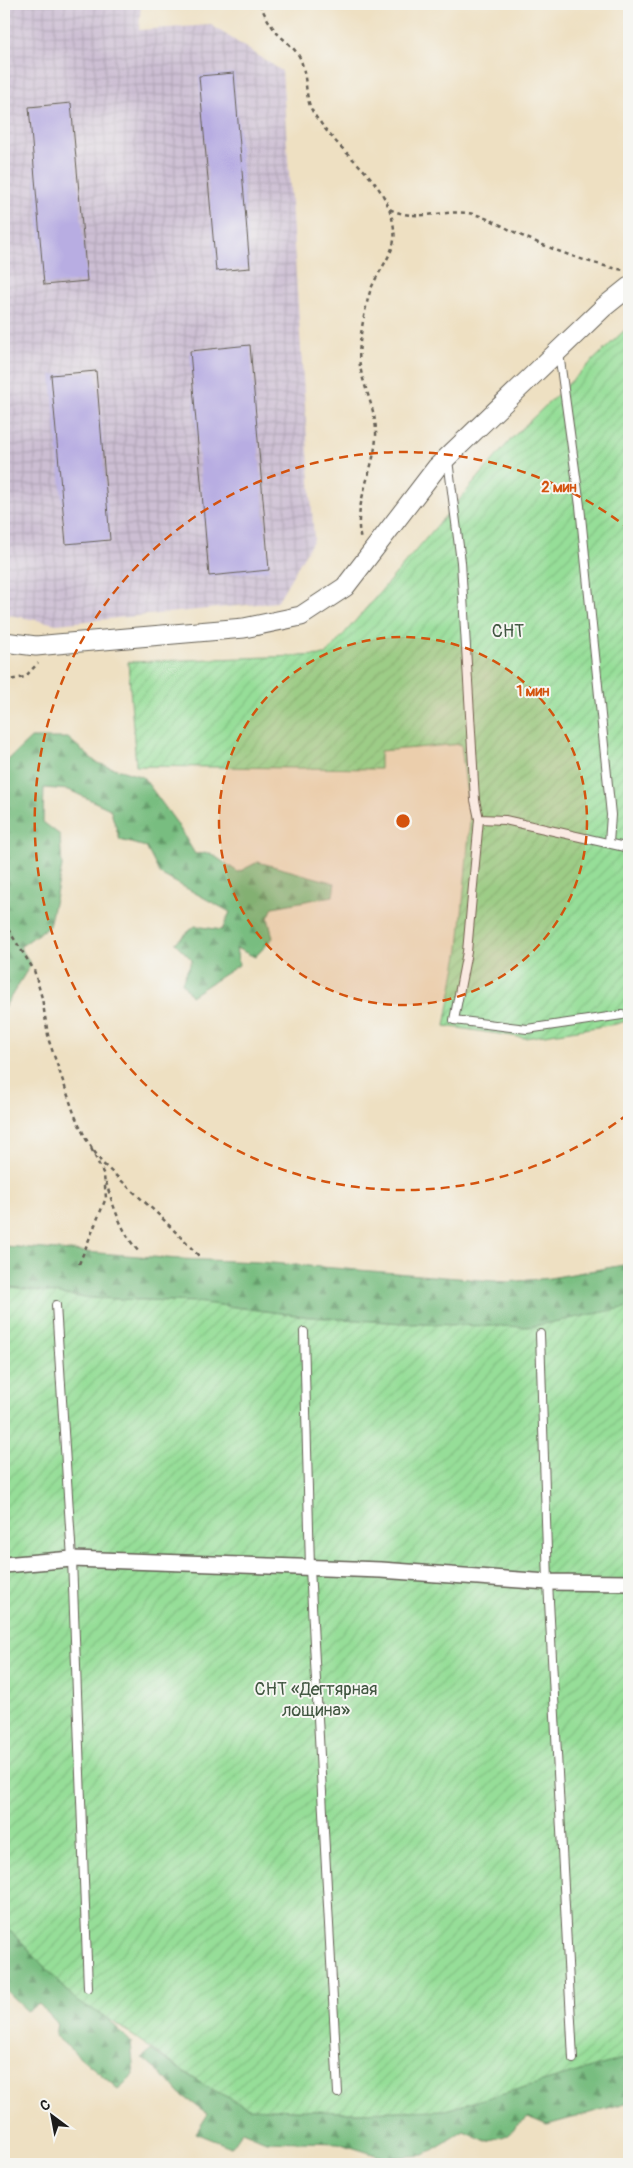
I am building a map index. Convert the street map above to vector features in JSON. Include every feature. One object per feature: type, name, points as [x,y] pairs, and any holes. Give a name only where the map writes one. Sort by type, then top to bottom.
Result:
[{"type":"street","points":[[4,642],[36,646],[244,628],[301,616],[346,587],[437,467],[604,307],[629,287]]},
{"type":"street","points":[[4,1565],[72,1559],[381,1570],[548,1582],[629,1583]]},
{"type":"lane","points":[[559,350],[582,526],[611,815],[610,843]]},
{"type":"lane","points":[[447,457],[461,562],[474,800],[479,819],[468,952],[454,1020],[527,1029],[622,1014]]},
{"type":"lane","points":[[479,819],[504,820],[629,848]]},
{"type":"lane","points":[[56,1305],[72,1559],[88,1988]]},
{"type":"lane","points":[[304,1332],[310,1568],[338,2092]]},
{"type":"lane","points":[[540,1334],[548,1582],[573,2059]]},
{"type":"path","points":[[260,4],[276,32],[299,56],[304,68],[309,106],[320,123],[370,175],[390,209],[395,230],[394,243],[376,276],[369,294],[360,343],[359,364],[375,417],[376,436],[360,511],[360,535],[364,552],[368,557]]},
{"type":"path","points":[[390,209],[396,213],[413,215],[460,211],[476,215],[493,220],[528,239],[589,262],[629,272]]},
{"type":"path","points":[[4,681],[25,677],[57,644]]},
{"type":"path","points":[[4,923],[34,970],[42,998],[49,1041],[75,1116],[104,1175],[110,1198],[129,1241],[140,1252]]},
{"type":"path","points":[[86,1139],[102,1162],[160,1216],[199,1256]]},
{"type":"path","points":[[79,1264],[106,1198],[104,1175]]},
{"type":"shaded area","points":[[4,4],[141,4],[139,30],[211,25],[282,71],[314,539],[277,602],[57,624],[4,614]]},
{"type":"green space","name":"СНТ","points":[[629,326],[629,1020],[616,1024],[525,1038],[445,1026],[459,949],[470,821],[461,744],[380,751],[380,769],[136,766],[128,662],[326,655],[514,436]]},
{"type":"green space","points":[[31,738],[68,738],[97,763],[143,777],[176,822],[195,854],[210,853],[238,872],[258,862],[335,883],[333,896],[273,907],[268,918],[273,938],[255,957],[236,948],[239,965],[191,996],[182,982],[192,960],[175,943],[195,926],[222,930],[230,912],[160,874],[146,847],[120,840],[110,809],[69,790],[44,788],[43,822],[60,835],[62,867],[49,926],[20,947],[31,964],[4,1008],[4,898],[7,890],[7,761]]},
{"type":"green space","points":[[4,1246],[179,1259],[259,1262],[507,1282],[550,1278],[629,1264],[629,1307],[529,1327],[416,1324],[310,1317],[196,1302],[87,1298],[4,1286]]},
{"type":"green space","name":"СНТ «Дегтярная лощина»","points":[[4,1286],[87,1298],[196,1302],[310,1317],[416,1324],[529,1327],[629,1307],[629,2057],[445,2110],[344,2112],[249,2108],[202,2084],[106,2017],[76,2000],[4,1924]]},
{"type":"green space","points":[[4,1924],[76,2000],[106,2017],[131,2042],[134,2075],[118,2089],[55,2036],[57,2023],[39,2004],[27,2011],[4,1989]]},
{"type":"green space","points":[[151,2050],[202,2084],[249,2108],[344,2112],[445,2110],[629,2057],[629,2102],[547,2125],[528,2117],[505,2136],[486,2141],[464,2131],[424,2155],[386,2158],[338,2143],[266,2141],[242,2131],[231,2147],[196,2133],[208,2114],[179,2093],[168,2080],[142,2058]]},
{"type":"building","points":[[234,73],[250,268],[216,271],[199,76]]},
{"type":"building","points":[[71,103],[87,281],[44,285],[29,107]]},
{"type":"building","points":[[250,345],[269,570],[209,576],[190,351]]},
{"type":"building","points":[[96,371],[110,540],[66,544],[51,375]]}]
